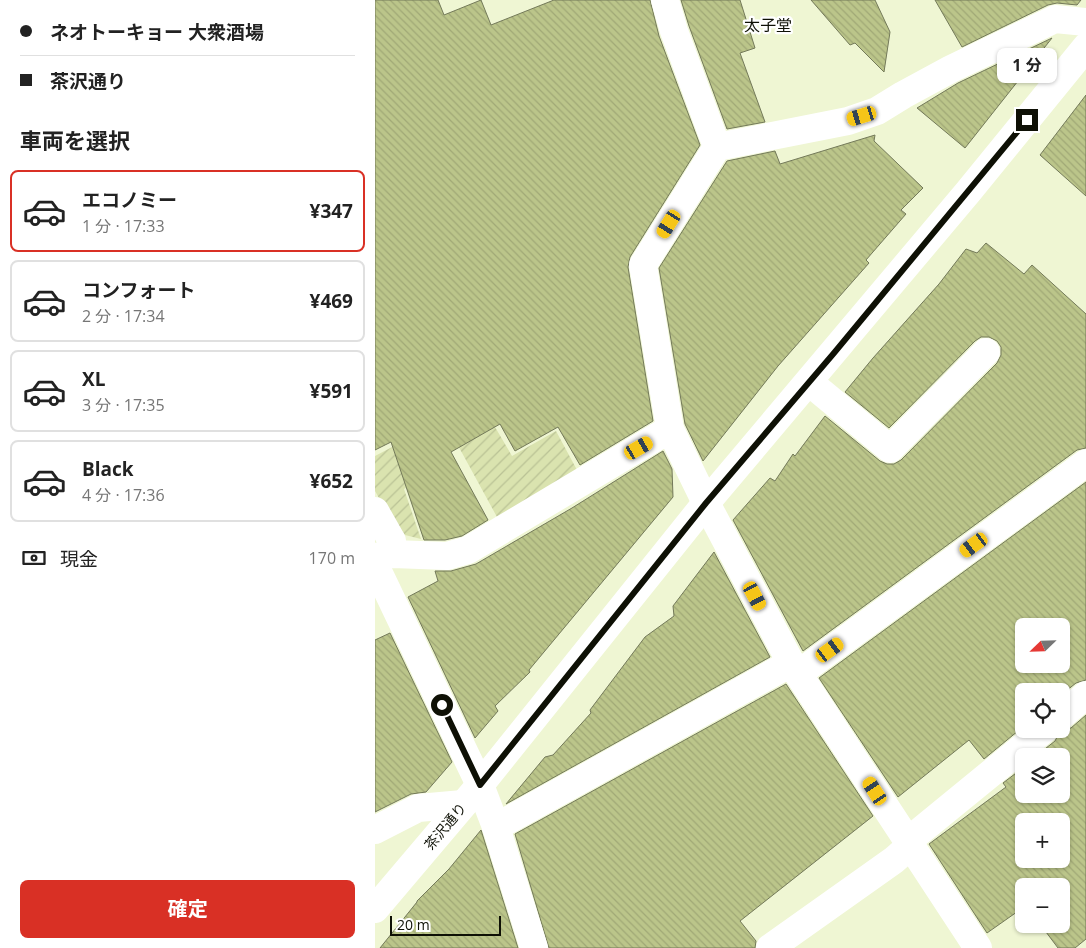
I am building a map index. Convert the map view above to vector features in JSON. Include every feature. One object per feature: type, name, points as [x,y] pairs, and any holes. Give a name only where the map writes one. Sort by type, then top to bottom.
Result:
[{"type":"street","points":[[665,0],[674,31],[717,147]]},
{"type":"street","points":[[978,948],[795,668],[706,503],[670,429],[643,265],[717,147],[848,120],[877,112],[903,95],[951,69],[1055,19],[1086,22]]},
{"type":"street","name":"茶沢通り","points":[[375,909],[472,794],[706,503],[961,200],[1086,47]]},
{"type":"street","points":[[809,382],[890,449],[986,352]]},
{"type":"street","points":[[381,559],[447,556],[468,550],[670,429]]},
{"type":"street","points":[[497,827],[795,668],[1086,463]]},
{"type":"street","points":[[375,511],[393,541],[381,559]]},
{"type":"street","points":[[381,559],[472,794],[497,827],[533,948]]},
{"type":"street","points":[[1070,709],[1086,696]]},
{"type":"street","points":[[770,948],[894,860],[909,843],[1034,738]]},
{"type":"street","points":[[375,830],[418,808],[472,794]]},
{"type":"green space","points":[[478,398],[512,456],[556,431],[577,470],[497,517],[443,418]]},
{"type":"green space","points":[[396,445],[415,482],[404,489],[421,539],[405,535],[388,514],[375,491],[375,456]]},
{"type":"building","points":[[375,0],[438,0],[444,15],[481,0],[491,25],[554,0],[650,0],[659,36],[700,145],[630,257],[628,267],[653,421],[580,465],[558,427],[515,451],[500,424],[451,452],[488,520],[462,536],[445,540],[424,540],[391,442],[375,450]]},
{"type":"building","points":[[681,0],[740,0],[755,48],[740,53],[765,122],[727,129]]},
{"type":"building","points":[[811,0],[875,0],[890,32],[884,72],[855,43],[850,45]]},
{"type":"building","points":[[935,0],[1081,0],[1077,5],[1057,3],[1048,5],[962,47]]},
{"type":"building","points":[[1052,38],[965,148],[917,108],[958,83]]},
{"type":"building","points":[[1086,95],[1086,196],[1040,155]]},
{"type":"building","points":[[875,135],[874,141],[923,188],[901,210],[906,214],[866,260],[869,263],[778,366],[703,461],[685,424],[659,268],[727,161],[775,151],[780,164]]},
{"type":"building","points":[[986,243],[1024,274],[1032,265],[1086,314],[1086,448],[1077,450],[803,651],[733,520],[770,478],[775,481],[793,454],[795,456],[825,416],[880,461],[894,464],[901,460],[997,363],[1001,355],[1001,347],[997,341],[989,337],[981,337],[889,428],[845,392],[939,284],[966,249],[977,253]]},
{"type":"building","points":[[663,451],[672,469],[673,497],[529,670],[530,672],[495,706],[498,711],[475,738],[408,597],[438,581],[435,571],[451,571],[476,564],[572,508]]},
{"type":"building","points":[[1086,482],[1086,680],[1076,683],[1070,688],[1070,683],[1015,683],[1015,733],[984,759],[969,740],[898,797],[819,678]]},
{"type":"building","points":[[714,552],[770,657],[506,804],[545,757],[553,755],[591,713],[590,710],[645,637],[674,616],[673,606]]},
{"type":"building","points":[[390,633],[452,762],[426,792],[411,794],[375,812],[375,640]]},
{"type":"building","points":[[786,684],[873,816],[740,921],[756,941],[755,948],[549,948],[515,834]]},
{"type":"building","points":[[1086,715],[1086,939],[1075,948],[1058,948],[1047,933],[1070,933],[1070,878],[1015,878],[1015,913],[987,933],[929,844],[1006,787],[1003,783],[1015,774],[1015,803],[1070,803],[1070,748],[1046,748],[1056,738],[1070,738],[1070,728]]},
{"type":"building","points":[[481,830],[518,948],[380,948],[417,901],[449,869]]},
{"type":"district","name":"太子堂","points":[[768,25]]},
{"type":"route","points":[[442,705],[480,785],[706,503],[834,353],[1027,120]]}]
